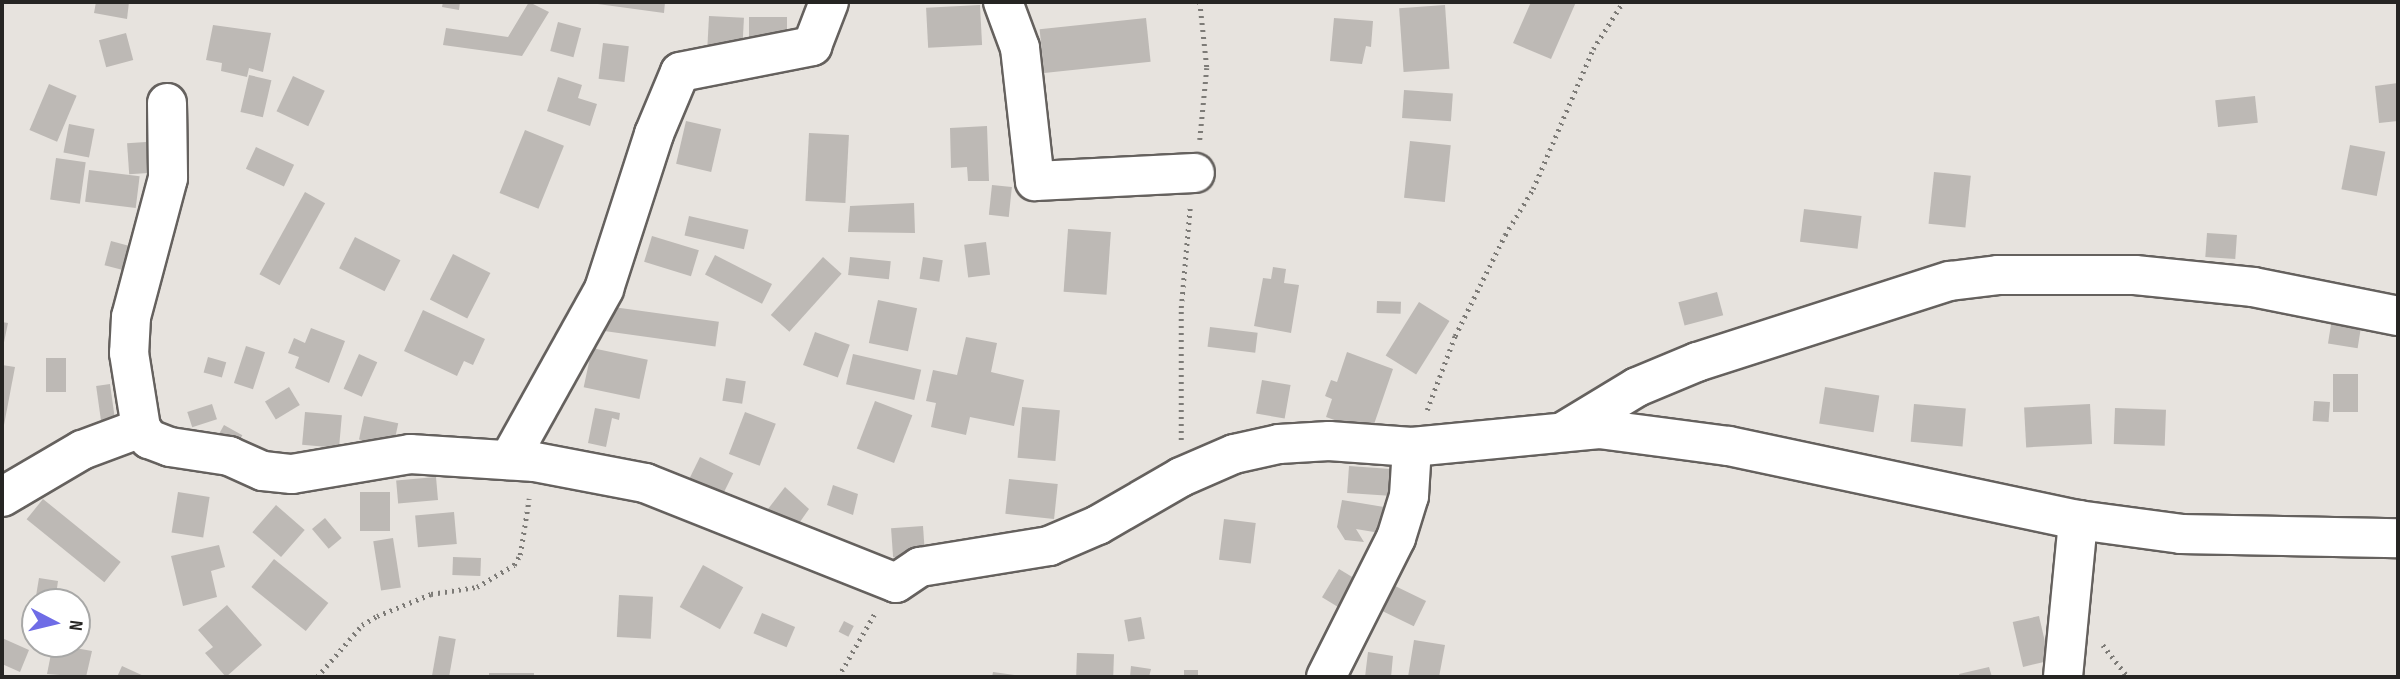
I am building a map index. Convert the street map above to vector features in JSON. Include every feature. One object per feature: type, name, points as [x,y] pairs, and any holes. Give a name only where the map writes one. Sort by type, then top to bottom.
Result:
[{"type":"street","points":[[522,461],[604,289],[654,134],[680,72],[812,46],[829,2]]},
{"type":"street","points":[[1003,2],[1020,48],[1034,181],[1195,173]]},
{"type":"street","points":[[167,103],[168,178],[131,317],[130,353],[141,428],[149,439],[170,447],[292,474],[410,454],[522,461],[645,482],[895,583],[920,567],[1049,546],[1098,525],[1181,477],[1234,454],[1279,444],[1329,441],[1412,447],[1599,429],[1729,446],[2078,520],[2181,534],[2398,538]]},
{"type":"street","points":[[1561,433],[1637,387],[1696,362],[1950,281],[1998,275],[2135,275],[2253,287],[2398,316]]},
{"type":"street","points":[[2,497],[82,450],[141,428]]},
{"type":"street","points":[[1326,677],[1396,538],[1409,496],[1412,447]]},
{"type":"street","points":[[2063,677],[2078,520]]},
{"type":"path","points":[[1181,477],[1181,308],[1207,68],[1200,2]]},
{"type":"path","points":[[1412,447],[1455,336],[1504,235],[1534,189],[1593,49],[1623,2]]},
{"type":"path","points":[[317,677],[362,625],[377,616],[431,594],[477,587],[514,565],[520,555],[522,461]]},
{"type":"path","points":[[838,677],[895,583]]},
{"type":"building","points":[[96,2],[129,2],[127,19],[94,13]]},
{"type":"building","points":[[443,2],[460,2],[459,10],[442,7]]},
{"type":"building","points":[[529,2],[549,12],[522,56],[443,45],[446,28],[508,37]]},
{"type":"building","points":[[583,2],[665,2],[664,13]]},
{"type":"building","points":[[1531,2],[1576,2],[1551,59],[1513,43]]},
{"type":"building","points":[[980,5],[982,45],[928,48],[926,8]]},
{"type":"building","points":[[1445,5],[1449,69],[1404,72],[1399,8]]},
{"type":"building","points":[[709,16],[744,18],[742,47],[707,45]]},
{"type":"building","points":[[749,17],[787,17],[787,48],[749,48]]},
{"type":"building","points":[[1146,18],[1151,62],[1044,73],[1040,29]]},
{"type":"building","points":[[1334,18],[1373,21],[1371,47],[1366,46],[1362,64],[1330,61]]},
{"type":"building","points":[[558,22],[581,28],[573,57],[550,51]]},
{"type":"building","points":[[213,25],[271,33],[263,72],[249,68],[247,77],[221,71],[222,63],[206,60]]},
{"type":"building","points":[[126,33],[133,60],[106,67],[99,40]]},
{"type":"building","points":[[603,43],[629,46],[624,82],[599,79]]},
{"type":"building","points":[[249,75],[271,80],[263,117],[240,112]]},
{"type":"building","points":[[293,76],[325,91],[308,126],[277,111]]},
{"type":"building","points":[[558,77],[582,85],[578,98],[597,104],[590,126],[547,111]]},
{"type":"building","points":[[2398,83],[2398,121],[2379,123],[2375,86]]},
{"type":"building","points":[[49,84],[77,96],[57,142],[29,130]]},
{"type":"building","points":[[1404,90],[1453,93],[1451,121],[1402,118]]},
{"type":"building","points":[[2255,96],[2258,123],[2218,127],[2215,100]]},
{"type":"building","points":[[686,121],[721,129],[711,172],[676,164]]},
{"type":"building","points":[[69,124],[95,129],[89,157],[63,152]]},
{"type":"building","points":[[987,126],[989,181],[968,181],[967,167],[951,168],[950,128]]},
{"type":"building","points":[[525,130],[564,146],[538,209],[500,193]]},
{"type":"building","points":[[809,133],[849,135],[845,203],[805,201]]},
{"type":"building","points":[[1410,141],[1451,145],[1445,202],[1404,198]]},
{"type":"building","points":[[146,142],[148,173],[129,174],[127,143]]},
{"type":"building","points":[[2350,145],[2385,152],[2377,196],[2341,189]]},
{"type":"building","points":[[256,147],[294,165],[284,187],[246,169]]},
{"type":"building","points":[[56,158],[86,162],[80,204],[50,200]]},
{"type":"building","points":[[89,170],[140,176],[136,208],[85,202]]},
{"type":"building","points":[[1934,172],[1971,176],[1965,228],[1929,224]]},
{"type":"building","points":[[992,185],[1012,187],[1009,217],[989,215]]},
{"type":"building","points":[[305,192],[325,203],[280,285],[259,274]]},
{"type":"building","points":[[914,203],[915,233],[848,232],[850,206]]},
{"type":"building","points":[[1804,209],[1862,216],[1858,249],[1800,242]]},
{"type":"building","points":[[689,216],[748,230],[744,249],[685,235]]},
{"type":"building","points":[[1068,229],[1111,232],[1107,295],[1064,292]]},
{"type":"building","points":[[2207,233],[2237,235],[2235,259],[2205,257]]},
{"type":"building","points":[[652,236],[699,250],[691,276],[644,262]]},
{"type":"building","points":[[355,237],[400,260],[385,291],[339,268]]},
{"type":"building","points":[[111,241],[133,247],[127,271],[105,265]]},
{"type":"building","points":[[986,242],[990,275],[968,277],[964,245]]},
{"type":"building","points":[[453,254],[490,273],[467,319],[430,299]]},
{"type":"building","points":[[715,255],[772,284],[762,304],[705,275]]},
{"type":"building","points":[[823,257],[842,274],[789,332],[771,315]]},
{"type":"building","points":[[850,257],[891,261],[889,279],[848,275]]},
{"type":"building","points":[[923,257],[943,260],[939,282],[920,279]]},
{"type":"building","points":[[1273,267],[1286,269],[1284,283],[1299,285],[1291,333],[1254,326],[1263,278],[1271,279]]},
{"type":"building","points":[[1717,292],[1723,315],[1685,326],[1678,302]]},
{"type":"building","points":[[878,300],[917,308],[908,351],[869,343]]},
{"type":"building","points":[[1377,301],[1401,302],[1401,314],[1377,313]]},
{"type":"building","points":[[1419,302],[1450,321],[1416,375],[1386,355]]},
{"type":"building","points":[[606,306],[719,322],[715,347],[603,331]]},
{"type":"building","points":[[423,310],[485,339],[473,365],[464,361],[457,376],[404,351]]},
{"type":"building","points":[[2333,312],[2363,317],[2358,348],[2328,344]]},
{"type":"building","points":[[2,322],[8,323],[3,347],[2,347]]},
{"type":"building","points":[[1210,327],[1258,333],[1255,353],[1208,347]]},
{"type":"building","points":[[311,328],[345,341],[329,383],[295,368],[299,357],[288,353],[294,338],[305,343]]},
{"type":"building","points":[[815,332],[850,345],[838,378],[803,365]]},
{"type":"building","points":[[966,337],[997,343],[991,372],[1024,380],[1014,426],[970,417],[966,435],[931,427],[936,403],[926,401],[933,370],[957,375]]},
{"type":"building","points":[[246,346],[265,352],[253,389],[234,383]]},
{"type":"building","points":[[592,348],[648,360],[639,399],[584,387]]},
{"type":"building","points":[[1347,352],[1393,369],[1371,433],[1326,417],[1332,399],[1325,396],[1331,380],[1337,382]]},
{"type":"building","points":[[359,354],[377,362],[362,397],[344,389]]},
{"type":"building","points":[[853,354],[921,370],[914,400],[846,384]]},
{"type":"building","points":[[208,357],[226,362],[222,378],[204,372]]},
{"type":"building","points":[[46,358],[66,358],[66,392],[46,392]]},
{"type":"building","points":[[2,365],[15,367],[4,425],[2,425]]},
{"type":"building","points":[[2333,374],[2358,374],[2358,412],[2333,412]]},
{"type":"building","points":[[726,378],[746,381],[742,404],[722,401]]},
{"type":"building","points":[[1262,380],[1291,385],[1285,419],[1256,413]]},
{"type":"building","points":[[110,384],[117,433],[103,434],[96,386]]},
{"type":"building","points":[[289,387],[300,405],[276,419],[265,401]]},
{"type":"building","points":[[1825,387],[1879,396],[1874,432],[1819,424]]},
{"type":"building","points":[[875,401],[912,415],[894,463],[857,449]]},
{"type":"building","points":[[2314,401],[2330,402],[2329,422],[2313,421]]},
{"type":"building","points":[[212,404],[217,419],[192,427],[187,412]]},
{"type":"building","points":[[1914,404],[1966,409],[1962,446],[1911,442]]},
{"type":"building","points":[[2090,404],[2092,444],[2026,447],[2024,407]]},
{"type":"building","points":[[1022,407],[1060,410],[1055,461],[1018,458]]},
{"type":"building","points":[[595,408],[620,413],[619,420],[612,418],[606,447],[588,443]]},
{"type":"building","points":[[2115,408],[2166,410],[2165,446],[2114,444]]},
{"type":"building","points":[[305,412],[342,415],[339,448],[302,445]]},
{"type":"building","points":[[745,412],[776,424],[760,466],[729,454]]},
{"type":"building","points":[[364,416],[398,423],[393,447],[359,439]]},
{"type":"building","points":[[224,425],[242,435],[236,447],[218,436]]},
{"type":"building","points":[[700,457],[733,473],[722,497],[689,480]]},
{"type":"building","points":[[1349,466],[1391,469],[1389,496],[1347,493]]},
{"type":"building","points":[[436,477],[438,500],[398,503],[396,480]]},
{"type":"building","points":[[1009,479],[1058,484],[1054,519],[1005,514]]},
{"type":"building","points":[[833,485],[858,494],[853,515],[827,505]]},
{"type":"building","points":[[785,487],[809,509],[795,529],[768,509]]},
{"type":"building","points":[[178,492],[210,497],[203,538],[172,532]]},
{"type":"building","points":[[360,492],[390,492],[390,531],[360,531]]},
{"type":"building","points":[[43,499],[121,562],[104,582],[27,519]]},
{"type":"building","points":[[1342,500],[1384,507],[1380,533],[1356,529],[1364,542],[1345,540],[1337,527]]},
{"type":"building","points":[[276,505],[305,530],[281,557],[252,532]]},
{"type":"building","points":[[454,512],[457,544],[418,547],[415,515]]},
{"type":"building","points":[[325,518],[342,538],[329,549],[312,529]]},
{"type":"building","points":[[1224,519],[1256,523],[1251,564],[1219,560]]},
{"type":"building","points":[[923,526],[925,555],[893,557],[891,528]]},
{"type":"building","points":[[393,538],[401,587],[381,591],[373,541]]},
{"type":"building","points":[[219,545],[225,567],[211,571],[217,597],[183,606],[171,556]]},
{"type":"building","points":[[453,557],[481,558],[480,576],[452,575]]},
{"type":"building","points":[[274,559],[328,603],[306,631],[251,587]]},
{"type":"building","points":[[703,565],[743,587],[720,629],[680,607]]},
{"type":"building","points":[[1339,569],[1361,582],[1344,611],[1322,597]]},
{"type":"building","points":[[39,578],[58,581],[57,588],[37,588]]},
{"type":"building","points":[[1391,584],[1426,601],[1414,626],[1379,609]]},
{"type":"building","points":[[619,595],[653,597],[651,639],[617,637]]},
{"type":"building","points":[[227,605],[262,645],[226,677],[205,653],[213,647],[198,630]]},
{"type":"building","points":[[762,613],[795,627],[787,647],[753,633]]},
{"type":"building","points":[[2039,616],[2049,661],[2023,667],[2013,622]]},
{"type":"building","points":[[1141,617],[1145,639],[1128,642],[1124,620]]},
{"type":"building","points":[[844,621],[854,626],[848,637],[839,632]]},
{"type":"building","points":[[439,636],[456,639],[449,677],[432,676]]},
{"type":"building","points":[[2,638],[21,646],[21,658],[26,658],[20,672],[2,664]]},
{"type":"building","points":[[1414,640],[1445,645],[1439,677],[1408,677]]},
{"type":"building","points":[[1368,652],[1393,656],[1391,677],[1365,677]]},
{"type":"building","points":[[1077,653],[1114,654],[1113,677],[1076,677]]},
{"type":"building","points":[[50,658],[90,658],[86,677],[47,674]]},
{"type":"building","points":[[122,666],[146,677],[117,677]]},
{"type":"building","points":[[1131,666],[1151,669],[1149,677],[1130,677]]},
{"type":"building","points":[[1989,667],[1992,677],[1960,677],[1959,674]]},
{"type":"building","points":[[1184,670],[1198,670],[1198,677],[1184,677]]},
{"type":"building","points":[[993,672],[1021,676],[1021,677],[992,677]]},
{"type":"building","points":[[489,673],[534,673],[534,677],[489,677]]}]
